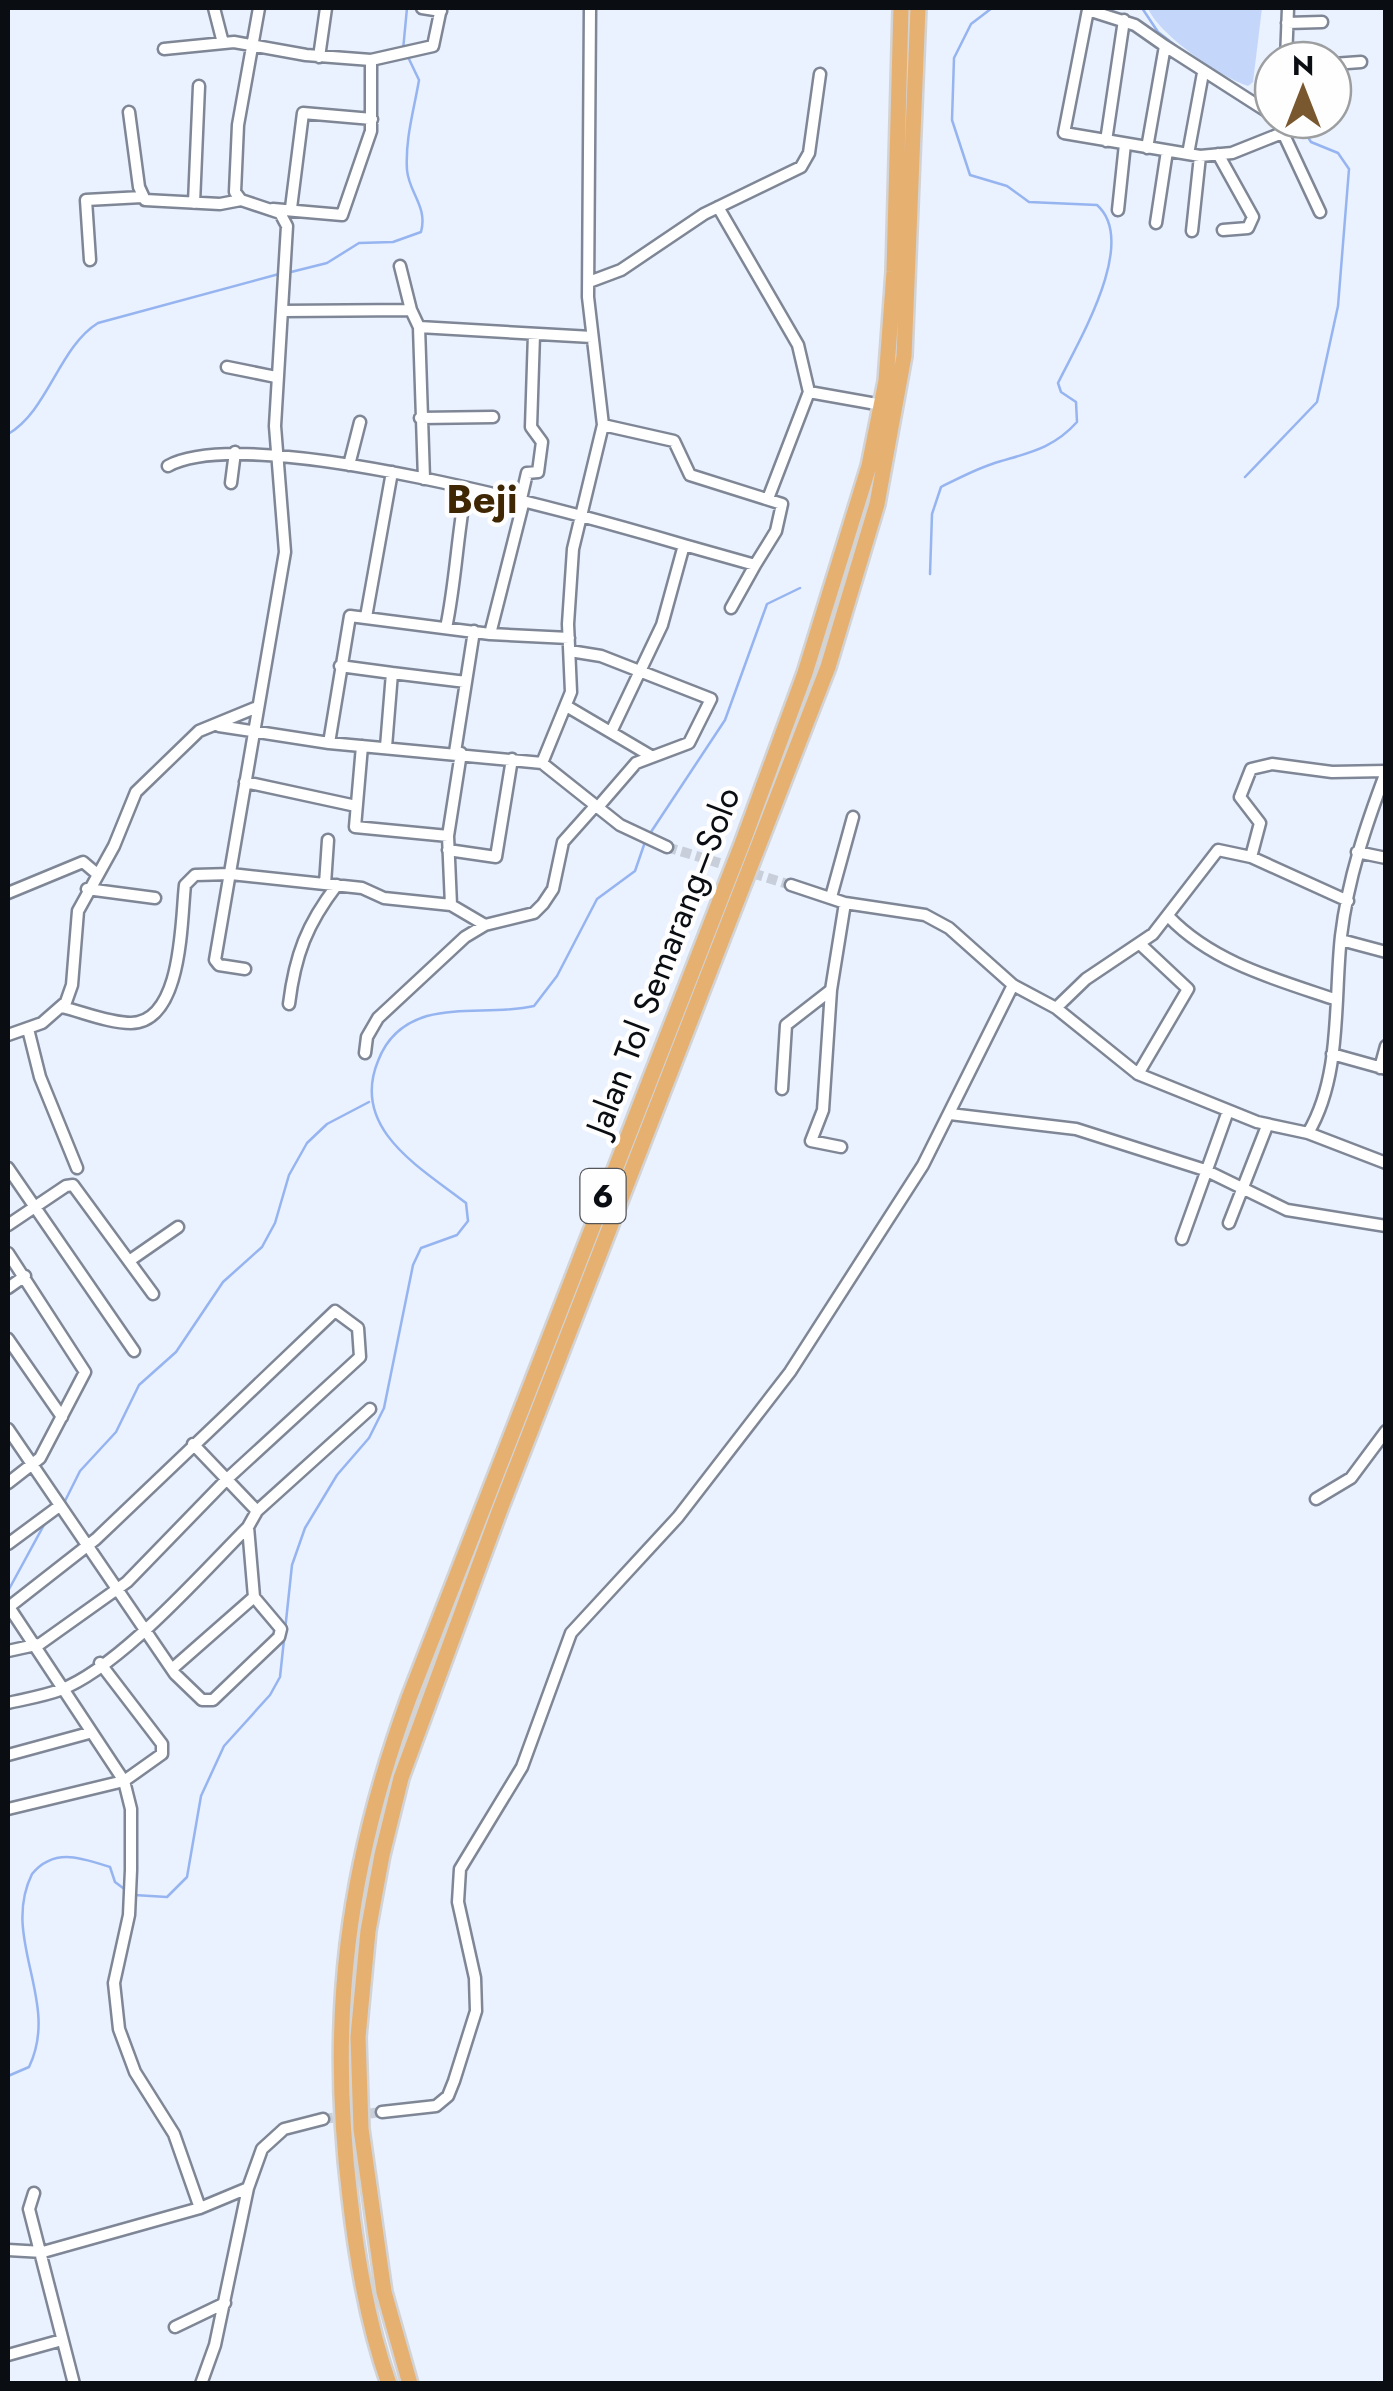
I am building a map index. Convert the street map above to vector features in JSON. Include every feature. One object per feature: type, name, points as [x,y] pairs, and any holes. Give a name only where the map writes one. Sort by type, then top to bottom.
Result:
[{"type":"highway","name":"Jalan Tol Semarang–Solo","points":[[389,2384],[360,2265],[342,2134],[338,2032],[347,1941],[363,1846],[384,1766],[409,1698],[805,672],[869,466],[882,404],[894,272],[901,8]]},
{"type":"highway","name":"Jalan Tol Semarang–Solo","points":[[410,2384],[384,2292],[361,2129],[358,2037],[368,1931],[382,1855],[401,1778],[498,1512],[828,666],[877,504],[904,356],[918,8]]},
{"type":"street","points":[[214,8],[223,43]]},
{"type":"street","points":[[242,200],[235,192],[235,166],[259,8]]},
{"type":"street","points":[[319,56],[326,8]]},
{"type":"street","points":[[164,48],[223,43],[372,60],[406,55],[435,44],[441,9],[422,8]]},
{"type":"street","points":[[542,763],[554,728],[568,707],[570,574],[602,425],[589,282],[590,8]]},
{"type":"street","points":[[1287,40],[1288,8]]},
{"type":"street","points":[[1253,99],[1124,20],[1087,10],[1063,128],[1066,133],[1194,155],[1218,154],[1261,140]]},
{"type":"street","points":[[1106,141],[1124,20]]},
{"type":"street","points":[[1287,23],[1322,22]]},
{"type":"street","points":[[1147,148],[1165,46]]},
{"type":"street","points":[[90,260],[86,200],[142,197],[152,202],[194,204],[242,200],[272,209],[342,215],[364,156],[372,118],[372,60]]},
{"type":"street","points":[[1353,63],[1361,62]]},
{"type":"street","points":[[1192,231],[1194,155],[1204,72]]},
{"type":"street","points":[[589,282],[621,270],[718,207],[778,180],[806,162],[820,74]]},
{"type":"street","points":[[194,204],[199,86]]},
{"type":"street","points":[[129,112],[142,197]]},
{"type":"street","points":[[291,208],[303,114],[372,118]]},
{"type":"street","points":[[1285,140],[1320,212]]},
{"type":"street","points":[[1118,210],[1126,144]]},
{"type":"street","points":[[1156,224],[1167,151]]},
{"type":"street","points":[[1218,154],[1233,174],[1252,217],[1248,228],[1223,230]]},
{"type":"street","points":[[718,207],[798,345],[809,392],[769,496]]},
{"type":"street","points":[[245,969],[215,961],[285,552],[276,378],[287,226],[272,209]]},
{"type":"street","points":[[400,266],[418,327],[424,479]]},
{"type":"street","points":[[282,311],[411,310]]},
{"type":"street","points":[[418,327],[592,337]]},
{"type":"street","points":[[490,634],[527,473],[538,472],[542,442],[531,427],[534,334]]},
{"type":"street","points":[[227,367],[276,378]]},
{"type":"street","points":[[809,392],[882,404]]},
{"type":"street","points":[[420,418],[494,418]]},
{"type":"street","points":[[349,464],[360,422]]},
{"type":"street","points":[[602,425],[674,441],[690,475],[781,501],[783,508],[772,540],[731,608]]},
{"type":"street","points":[[231,484],[235,452]]},
{"type":"street","points":[[168,466],[192,455],[235,452],[349,464],[466,489],[755,564]]},
{"type":"street","points":[[366,616],[392,472]]},
{"type":"street","points":[[446,628],[460,560],[458,536],[466,489]]},
{"type":"street","points":[[611,732],[662,625],[684,546]]},
{"type":"street","points":[[329,743],[348,618],[366,616],[490,634],[570,638]]},
{"type":"street","points":[[452,905],[448,836],[474,631]]},
{"type":"street","points":[[365,1053],[367,1037],[378,1018],[465,938],[485,925],[519,920],[543,904],[553,888],[563,842],[634,766],[689,742],[711,699],[596,655],[570,651]]},
{"type":"street","points":[[340,666],[466,682]]},
{"type":"street","points":[[386,747],[392,673]]},
{"type":"street","points":[[568,707],[651,756]]},
{"type":"street","points":[[8,1034],[51,1018],[62,1006],[72,986],[73,930],[87,889],[114,846],[136,792],[199,731],[256,708]]},
{"type":"street","points":[[219,726],[329,743],[542,763],[635,834],[667,847]]},
{"type":"street","points":[[362,746],[356,828],[448,836]]},
{"type":"street","points":[[448,850],[496,857],[512,759]]},
{"type":"street","points":[[1251,857],[1260,823],[1240,796],[1249,784],[1251,769],[1272,764],[1332,772],[1386,771],[1357,852],[1340,940],[1332,1054],[1308,1134]]},
{"type":"street","points":[[246,782],[356,806]]},
{"type":"street","points":[[831,897],[853,817]]},
{"type":"street","points":[[288,1004],[298,948],[306,926],[331,885],[328,840]]},
{"type":"street","points":[[1056,1008],[1086,978],[1140,944],[1170,917],[1208,858],[1218,850],[1251,857],[1348,901]]},
{"type":"street","points":[[1357,852],[1386,858]]},
{"type":"street","points":[[8,893],[83,862],[96,873]]},
{"type":"street","points":[[62,1006],[128,1023],[149,1016],[177,977],[186,881],[195,875],[231,874],[362,888],[384,898],[452,905],[485,925]]},
{"type":"street","points":[[790,886],[845,902],[902,908],[939,922],[1013,985],[1056,1008],[1138,1074],[1268,1126],[1308,1134],[1386,1163]]},
{"type":"street","points":[[87,889],[156,898]]},
{"type":"street","points":[[841,1146],[810,1140],[823,1110],[831,990],[845,902]]},
{"type":"street","points":[[1170,917],[1192,938],[1226,958],[1336,1000]]},
{"type":"street","points":[[1340,940],[1386,952]]},
{"type":"street","points":[[1138,1074],[1188,988],[1140,944]]},
{"type":"street","points":[[382,2112],[436,2106],[448,2096],[454,2081],[476,2011],[475,1978],[459,1911],[460,1869],[522,1767],[571,1633],[743,1440],[872,1247],[950,1114],[1013,985]]},
{"type":"street","points":[[782,1089],[786,1025],[831,990]]},
{"type":"street","points":[[28,1029],[40,1077],[77,1168]]},
{"type":"street","points":[[1332,1054],[1383,1068],[1386,1046]]},
{"type":"street","points":[[1182,1239],[1228,1111]]},
{"type":"street","points":[[950,1114],[1076,1130],[1205,1170],[1287,1210],[1386,1226]]},
{"type":"street","points":[[1229,1223],[1268,1126]]},
{"type":"street","points":[[8,1168],[134,1350]]},
{"type":"street","points":[[8,1225],[73,1185],[153,1294]]},
{"type":"street","points":[[128,1260],[178,1228]]},
{"type":"street","points":[[8,1253],[84,1368],[62,1417],[33,1465],[8,1483]]},
{"type":"street","points":[[8,1288],[25,1276]]},
{"type":"street","points":[[8,1651],[32,1646],[117,1589],[227,1479],[360,1357],[359,1330],[336,1312],[87,1546],[8,1607],[32,1646],[89,1733],[124,1781],[132,1809],[130,1892],[114,1983],[119,2029],[136,2072],[174,2134],[200,2208]]},
{"type":"street","points":[[8,1340],[62,1417]]},
{"type":"street","points":[[8,1703],[62,1690],[145,1630],[248,1527],[257,1510],[370,1409]]},
{"type":"street","points":[[8,1429],[172,1670],[197,1697],[212,1700],[281,1634],[254,1597],[248,1527]]},
{"type":"street","points":[[1316,1499],[1351,1478],[1386,1430]]},
{"type":"street","points":[[193,1444],[257,1510]]},
{"type":"street","points":[[8,1544],[58,1507]]},
{"type":"street","points":[[172,1670],[254,1597]]},
{"type":"street","points":[[8,1809],[124,1781],[162,1754],[162,1744],[100,1663]]},
{"type":"street","points":[[8,1754],[89,1733]]},
{"type":"street","points":[[200,2384],[225,2303],[248,2188],[262,2149],[275,2133],[323,2119]]},
{"type":"street","points":[[8,2250],[43,2252],[200,2208],[248,2188]]},
{"type":"street","points":[[34,2193],[29,2208],[74,2384]]},
{"type":"street","points":[[175,2327],[225,2303]]},
{"type":"street","points":[[8,2355],[62,2340]]},
{"type":"shaded area","points":[[1148,8],[1262,8],[1258,40],[1253,40],[1253,82],[1248,86],[1207,64],[1154,18]]},
{"type":"waterway","points":[[403,50],[407,8]]},
{"type":"waterway","points":[[930,574],[932,514],[941,487],[985,466],[1048,445],[1077,422],[1076,402],[1061,392],[1058,383],[1101,292],[1111,243],[1108,222],[1097,205],[1029,202],[1007,186],[970,175],[952,120],[954,58],[971,24],[992,8]]},
{"type":"waterway","points":[[1142,8],[1158,32],[1189,56]]},
{"type":"waterway","points":[[287,273],[327,263],[359,243],[393,242],[421,232],[422,215],[407,170],[419,80],[408,57]]},
{"type":"waterway","points":[[1233,84],[1253,96]]},
{"type":"waterway","points":[[1245,477],[1317,402],[1338,306],[1349,169],[1338,153],[1310,140]]},
{"type":"waterway","points":[[8,434],[22,424],[73,347],[98,323],[279,274]]},
{"type":"waterway","points":[[649,835],[725,720],[767,604],[800,588]]},
{"type":"waterway","points":[[134,1895],[167,1897],[187,1877],[201,1796],[224,1746],[270,1695],[280,1677],[292,1565],[305,1528],[337,1475],[369,1438],[384,1408],[413,1265],[421,1248],[457,1235],[468,1221],[466,1203],[411,1161],[382,1127],[374,1107],[372,1085],[382,1052],[397,1032],[427,1016],[534,1006],[557,976],[597,899],[635,871],[645,842]]},
{"type":"waterway","points":[[64,1503],[80,1471],[116,1432],[139,1385],[176,1352],[223,1282],[262,1247],[275,1223],[289,1175],[307,1143],[327,1124],[369,1102]]},
{"type":"waterway","points":[[8,1591],[45,1523]]},
{"type":"waterway","points":[[8,2076],[29,2067],[37,2042],[36,1994],[23,1922],[24,1898],[32,1874],[50,1860],[79,1858],[110,1867],[115,1882],[127,1891]]},
{"type":"tunnel","points":[[667,847],[791,885]]},
{"type":"tunnel","points":[[323,2119],[382,2112]]},
{"type":"district","name":"Beji","points":[[482,499]]}]
